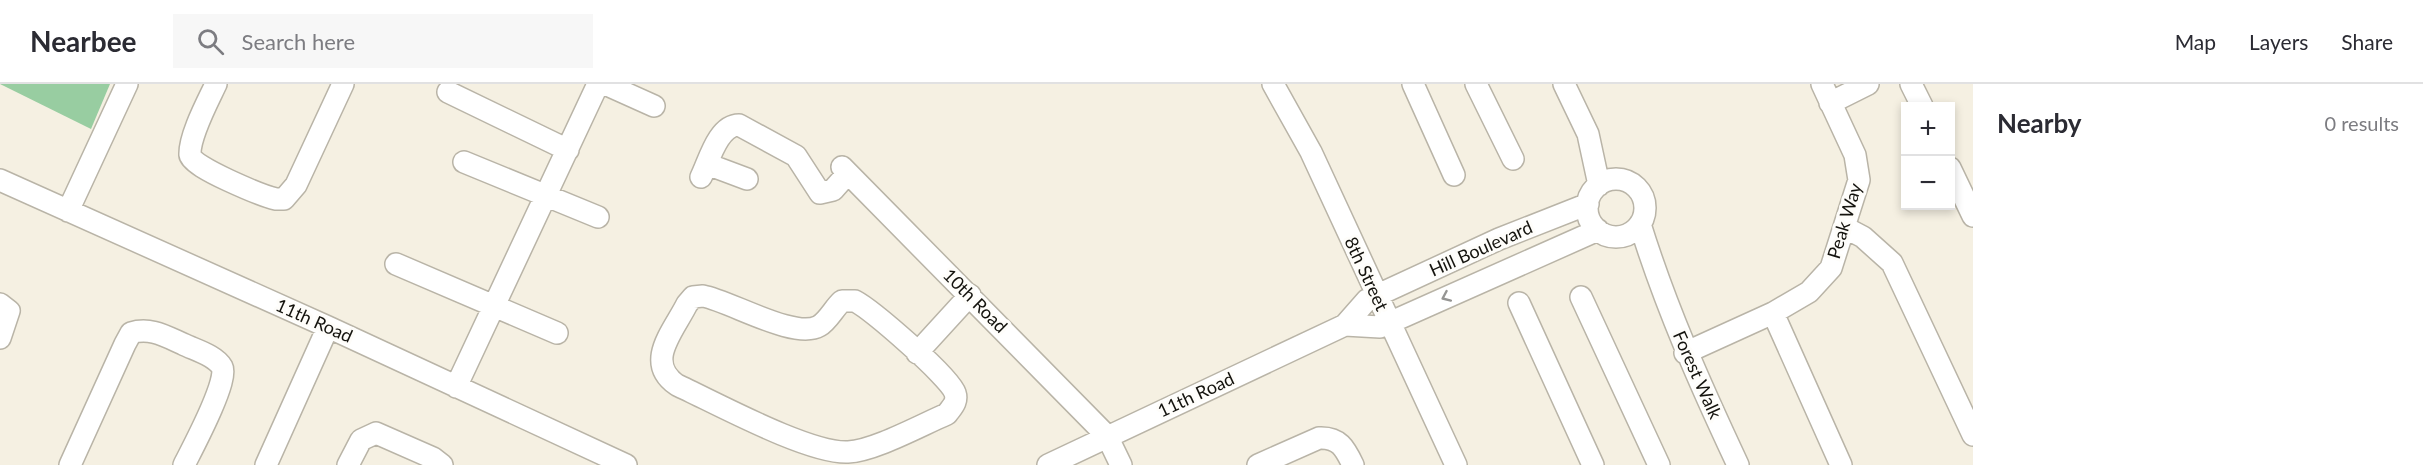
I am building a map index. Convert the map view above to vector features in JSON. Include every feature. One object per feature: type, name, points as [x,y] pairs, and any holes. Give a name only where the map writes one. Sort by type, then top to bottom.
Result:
[{"type":"street","points":[[68,212],[127,84]]},
{"type":"street","points":[[216,84],[196,130],[190,155],[192,159],[204,168],[276,199],[284,199],[296,185],[343,84]]},
{"type":"street","points":[[456,387],[598,84]]},
{"type":"street","points":[[605,84],[654,106]]},
{"type":"street","name":"8th Street","points":[[1270,84],[1311,152],[1441,465]]},
{"type":"street","points":[[1413,84],[1454,174]]},
{"type":"street","points":[[1476,84],[1513,159]]},
{"type":"street","points":[[1564,84],[1587,134],[1599,185]]},
{"type":"street","points":[[1826,93],[1868,84]]},
{"type":"street","points":[[1911,84],[1920,102]]},
{"type":"street","points":[[448,92],[568,150]]},
{"type":"street","name":"Peak Way","points":[[1685,352],[1773,313],[1809,292],[1823,280],[1831,268],[1859,180],[1855,155],[1826,93]]},
{"type":"street","name":"10th Road","points":[[747,179],[704,171],[722,134],[728,128],[739,125],[796,156],[820,193],[833,190],[845,170],[1107,436],[1121,465]]},
{"type":"street","points":[[1587,134],[1624,180],[1639,190],[1644,198],[1644,216],[1632,230],[1606,235],[1592,223],[1588,204],[1599,185],[1615,179],[1624,180]]},
{"type":"street","points":[[464,162],[598,217]]},
{"type":"street","points":[[1955,178],[1973,216]]},
{"type":"street","name":"11th Road","points":[[0,180],[328,327],[626,465]]},
{"type":"street","name":"Hill Boulevard","points":[[1372,298],[1475,250],[1588,204]]},
{"type":"street","points":[[1547,220],[1559,247]]},
{"type":"street","points":[[1844,227],[1863,237],[1892,263],[1973,435]]},
{"type":"street","name":"Hill Boulevard","points":[[1384,325],[1598,230]]},
{"type":"street","name":"Forest Walk","points":[[1632,230],[1659,285],[1685,352],[1738,465]]},
{"type":"street","points":[[1475,250],[1488,279]]},
{"type":"street","points":[[396,264],[557,333]]},
{"type":"street","points":[[917,353],[970,295]]},
{"type":"street","points":[[703,296],[717,299],[779,324],[810,329],[819,326],[842,302],[855,301],[917,353],[946,377],[957,396],[955,403],[947,414],[864,449],[849,452],[824,449],[780,432],[677,385],[667,378],[661,368],[660,358],[687,304],[693,297],[703,296]]},
{"type":"street","points":[[1581,297],[1659,465]]},
{"type":"street","name":"11th Road","points":[[1048,465],[1345,325],[1372,298]]},
{"type":"street","points":[[1519,303],[1593,465]]},
{"type":"street","points":[[0,304],[7,307],[9,316],[0,338]]},
{"type":"street","points":[[1773,313],[1841,465]]},
{"type":"street","name":"11th Road","points":[[1345,325],[1384,325]]},
{"type":"street","name":"8th Street","points":[[1384,325],[1456,465]]},
{"type":"street","points":[[266,465],[328,327]]},
{"type":"street","points":[[70,465],[124,344],[131,333],[142,330],[153,331],[212,357],[222,367],[224,375],[218,392],[184,465]]},
{"type":"street","points":[[348,465],[361,440],[376,432],[433,458],[442,465]]},
{"type":"street","points":[[1258,465],[1319,438],[1329,437],[1343,445],[1353,465]]},
{"type":"green space","points":[[0,84],[110,84],[91,129]]}]
